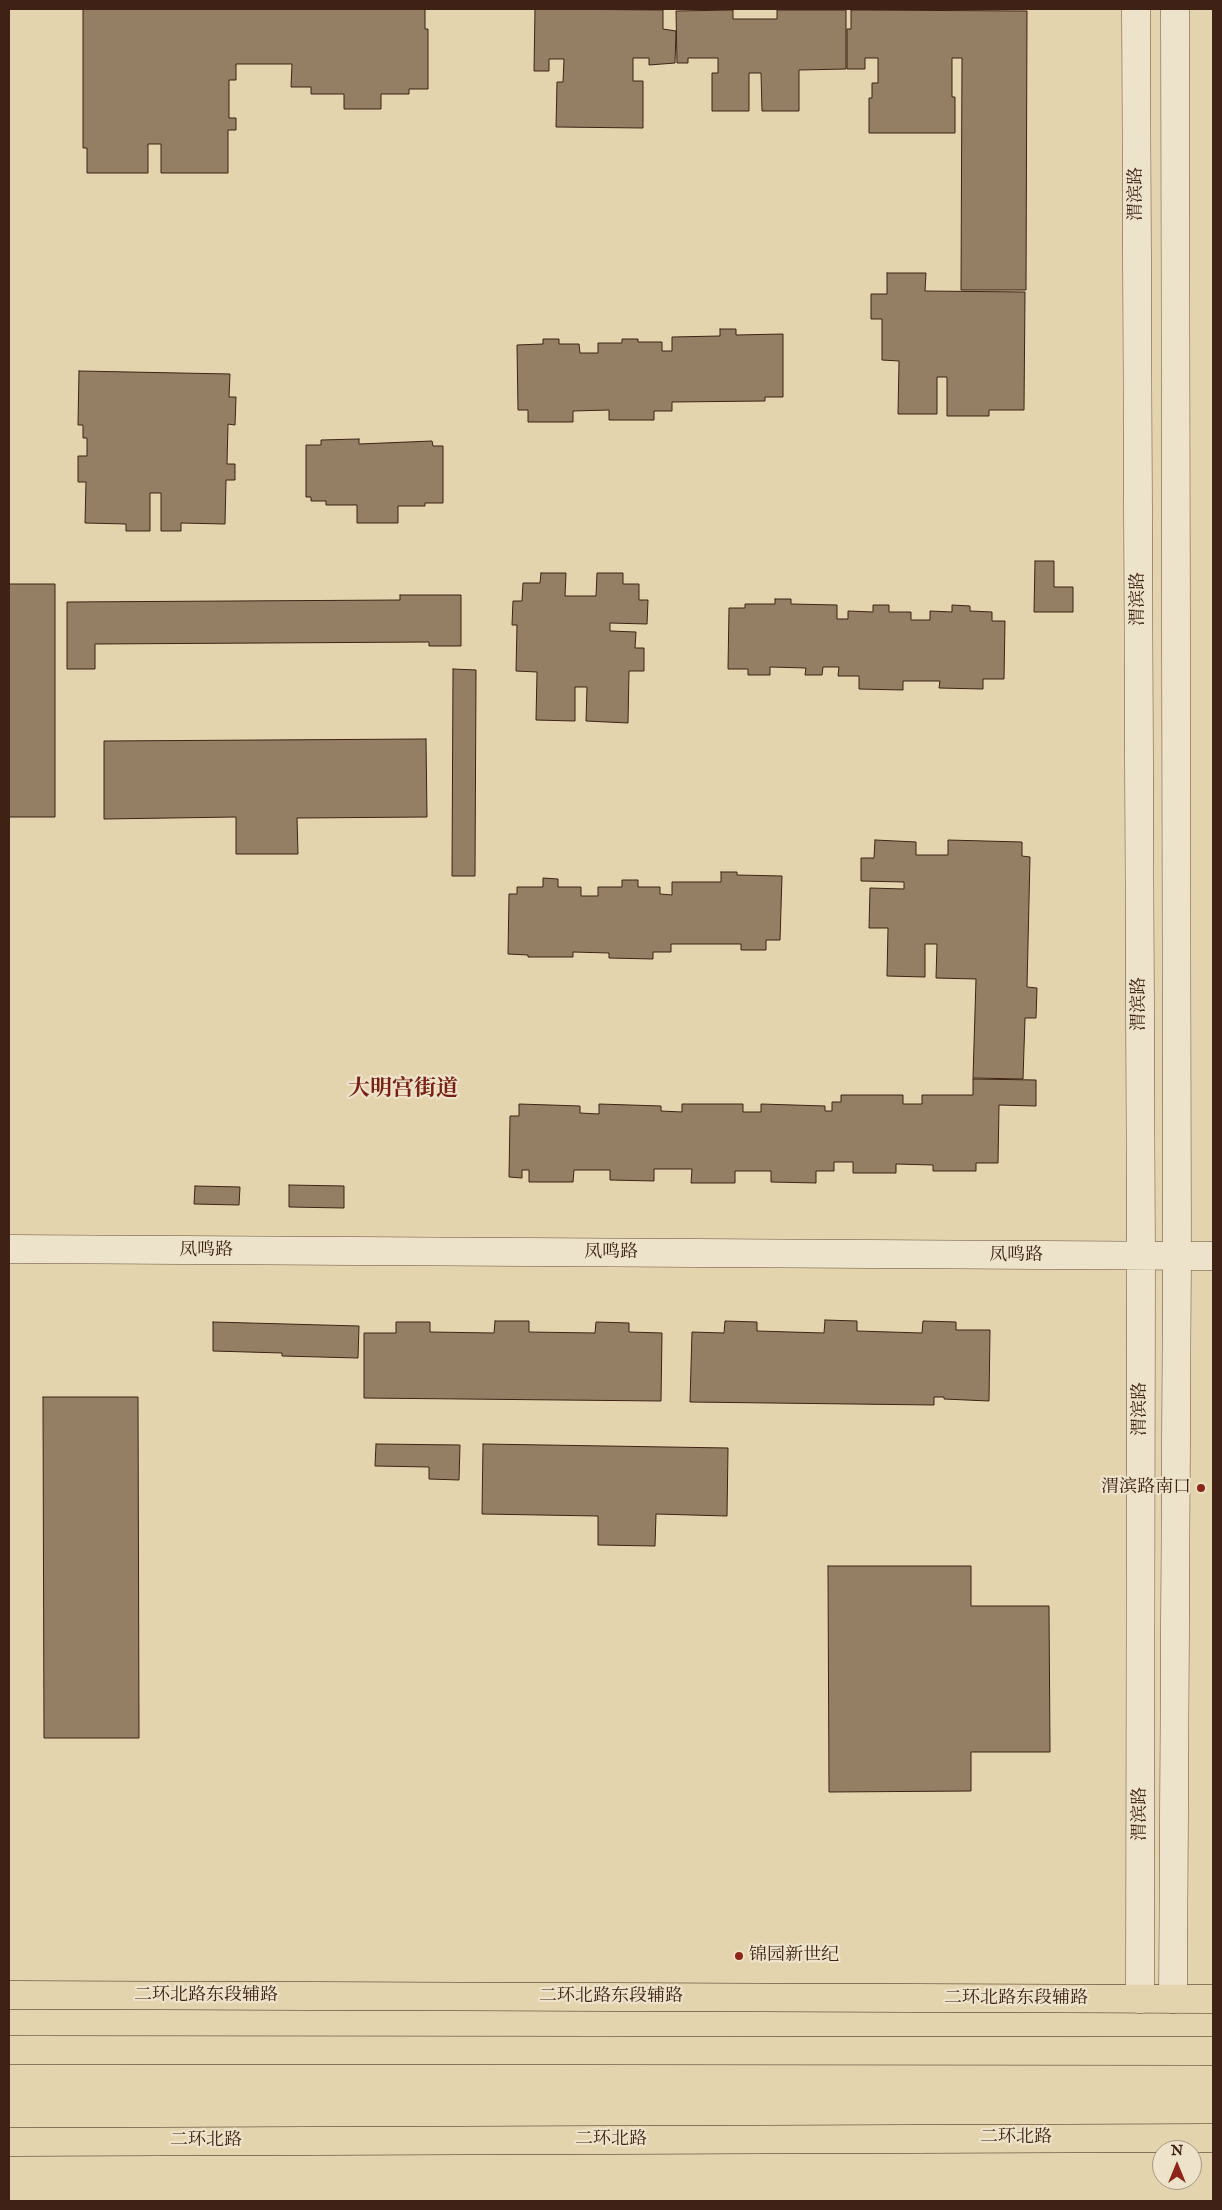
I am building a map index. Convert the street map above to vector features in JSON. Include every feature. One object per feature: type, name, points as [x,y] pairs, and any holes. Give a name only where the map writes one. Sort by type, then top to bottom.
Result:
[{"type":"main road","name":"二环北路东段辅路","points":[[9,1995],[1213,1999]]},
{"type":"main road","points":[[9,2050],[1213,2051]]},
{"type":"main road","name":"二环北路","points":[[9,2142],[1213,2138]]},
{"type":"street","name":"渭滨路","points":[[1136,9],[1141,1256],[1140,1999]]},
{"type":"street","name":"渭滨路","points":[[1173,1999],[1176,1256],[1175,9]]},
{"type":"street","name":"凤鸣路","points":[[9,1249],[1213,1256]]},
{"type":"building","points":[[83,9],[425,9],[425,29],[428,29],[428,89],[409,89],[409,94],[381,94],[381,109],[344,109],[344,94],[311,94],[311,87],[291,87],[292,64],[236,64],[236,80],[229,80],[229,118],[236,118],[236,130],[228,130],[228,173],[161,173],[161,144],[148,144],[148,173],[87,173],[87,148],[83,148]]},
{"type":"building","points":[[535,9],[663,10],[663,29],[676,31],[675,63],[649,65],[649,58],[633,58],[633,81],[643,81],[643,128],[556,127],[557,82],[563,82],[564,59],[549,59],[549,71],[534,71]]},
{"type":"building","points":[[733,10],[733,19],[777,19],[777,10],[846,10],[846,69],[799,70],[799,111],[762,111],[761,73],[749,73],[749,111],[712,111],[712,73],[718,73],[718,58],[688,58],[688,63],[677,63],[676,11]]},
{"type":"building","points":[[851,10],[1027,11],[1026,290],[961,290],[962,58],[952,58],[952,97],[955,97],[955,133],[869,133],[869,98],[872,98],[872,83],[878,83],[878,58],[865,58],[865,69],[847,69],[847,29],[851,29]]},
{"type":"building","points":[[887,273],[926,273],[925,291],[1025,292],[1024,410],[989,410],[989,416],[947,416],[947,377],[937,377],[937,414],[898,414],[899,361],[882,360],[882,319],[871,319],[871,294],[887,294]]},
{"type":"building","points":[[720,329],[736,329],[736,335],[783,334],[783,397],[765,397],[765,401],[672,402],[672,411],[654,411],[654,420],[609,420],[609,410],[573,411],[573,422],[528,422],[528,410],[518,410],[517,345],[543,344],[543,339],[559,339],[559,344],[579,344],[580,353],[598,353],[598,343],[622,343],[622,339],[638,339],[638,342],[662,342],[662,351],[672,351],[672,337],[720,336]]},
{"type":"building","points":[[79,371],[230,374],[229,397],[236,397],[235,425],[228,424],[227,464],[235,464],[235,480],[226,480],[225,524],[181,523],[181,531],[161,531],[161,493],[150,493],[150,531],[126,531],[126,524],[85,523],[86,482],[78,482],[78,456],[87,456],[87,438],[83,438],[83,425],[78,425]]},
{"type":"building","points":[[359,439],[359,444],[432,441],[433,446],[443,446],[443,503],[425,503],[425,506],[398,506],[398,523],[357,523],[357,505],[326,505],[326,501],[311,501],[311,497],[306,497],[306,445],[321,445],[321,440]]},
{"type":"building","points":[[1035,561],[1054,561],[1054,587],[1073,587],[1073,612],[1034,612]]},
{"type":"building","points":[[541,573],[566,573],[565,596],[596,596],[597,573],[623,573],[623,584],[639,584],[639,600],[648,600],[647,624],[610,623],[610,631],[636,632],[635,648],[644,648],[644,671],[629,671],[628,723],[586,721],[587,687],[575,687],[575,721],[536,720],[537,672],[516,671],[517,625],[512,625],[513,601],[522,601],[523,583],[540,583]]},
{"type":"building","points":[[9,584],[55,584],[55,817],[9,817]]},
{"type":"building","points":[[400,595],[461,595],[461,646],[429,646],[429,642],[95,644],[95,669],[67,669],[67,602],[400,600]]},
{"type":"building","points":[[775,599],[791,599],[791,604],[837,605],[837,619],[848,619],[848,611],[873,612],[873,605],[889,605],[889,612],[911,612],[911,620],[930,620],[930,611],[952,612],[952,605],[970,606],[970,611],[992,612],[992,621],[1005,621],[1004,679],[983,679],[983,689],[939,688],[940,681],[903,681],[903,690],[859,689],[859,676],[838,676],[839,667],[823,667],[822,675],[805,675],[806,668],[770,667],[770,675],[748,675],[748,669],[728,669],[729,608],[745,608],[745,604],[775,604]]},
{"type":"building","points":[[453,669],[476,670],[475,876],[452,876]]},
{"type":"building","points":[[426,739],[427,817],[297,818],[298,854],[236,854],[236,817],[104,819],[104,741]]},
{"type":"building","points":[[875,840],[916,842],[916,855],[948,855],[948,840],[1022,842],[1022,856],[1030,857],[1027,987],[1037,988],[1036,1018],[1025,1018],[1023,1079],[973,1078],[976,979],[936,978],[937,944],[925,944],[925,977],[887,976],[888,928],[869,928],[870,888],[904,889],[904,882],[861,881],[861,858],[874,858]]},
{"type":"building","points":[[721,872],[737,872],[737,875],[782,876],[780,940],[766,940],[766,950],[741,950],[741,944],[671,944],[671,952],[653,952],[653,959],[609,958],[609,953],[573,952],[573,957],[528,957],[528,955],[508,954],[509,894],[517,894],[517,887],[543,887],[543,878],[558,879],[558,887],[581,887],[581,896],[598,896],[598,887],[622,887],[622,880],[638,880],[638,887],[660,887],[660,894],[672,895],[672,882],[721,882]]},
{"type":"building","points":[[973,1079],[1036,1080],[1036,1106],[999,1105],[998,1163],[976,1163],[976,1171],[933,1171],[933,1165],[896,1164],[896,1173],[853,1173],[853,1162],[834,1162],[834,1171],[816,1171],[816,1183],[771,1182],[771,1171],[735,1171],[735,1183],[691,1183],[692,1169],[654,1169],[654,1181],[610,1180],[610,1170],[574,1170],[573,1182],[529,1182],[529,1170],[522,1170],[522,1178],[509,1177],[510,1116],[519,1116],[519,1104],[580,1106],[580,1113],[599,1114],[599,1104],[661,1106],[661,1111],[682,1112],[682,1104],[743,1104],[743,1112],[761,1112],[761,1104],[825,1106],[825,1111],[832,1111],[832,1102],[841,1102],[841,1095],[903,1095],[903,1104],[922,1104],[922,1095],[973,1095]]},
{"type":"building","points":[[289,1185],[344,1186],[344,1208],[289,1207]]},
{"type":"building","points":[[195,1186],[240,1187],[239,1205],[194,1204]]},
{"type":"building","points":[[825,1320],[857,1321],[857,1331],[922,1333],[923,1321],[956,1322],[956,1330],[990,1330],[989,1401],[934,1397],[934,1405],[690,1402],[692,1332],[724,1333],[725,1321],[757,1322],[757,1331],[824,1333]]},
{"type":"building","points":[[495,1321],[529,1321],[529,1332],[595,1333],[596,1322],[629,1323],[629,1332],[662,1333],[661,1401],[364,1398],[364,1333],[396,1333],[396,1322],[430,1322],[430,1332],[494,1333]]},
{"type":"building","points":[[213,1322],[359,1326],[358,1358],[282,1356],[282,1353],[213,1351]]},
{"type":"building","points":[[43,1397],[138,1397],[139,1738],[44,1738]]},
{"type":"building","points":[[376,1444],[460,1445],[459,1480],[429,1479],[429,1467],[375,1466]]},
{"type":"building","points":[[483,1444],[728,1448],[727,1516],[656,1514],[655,1546],[598,1545],[598,1516],[482,1514]]},
{"type":"building","points":[[828,1566],[971,1566],[971,1606],[1049,1606],[1050,1752],[971,1752],[971,1791],[829,1792]]},
{"type":"place","name":"渭滨路南口","points":[[1201,1488]]},
{"type":"place","name":"锦园新世纪","points":[[739,1956]]},
{"type":"district","name":"大明宫街道","points":[[403,1090]]}]
